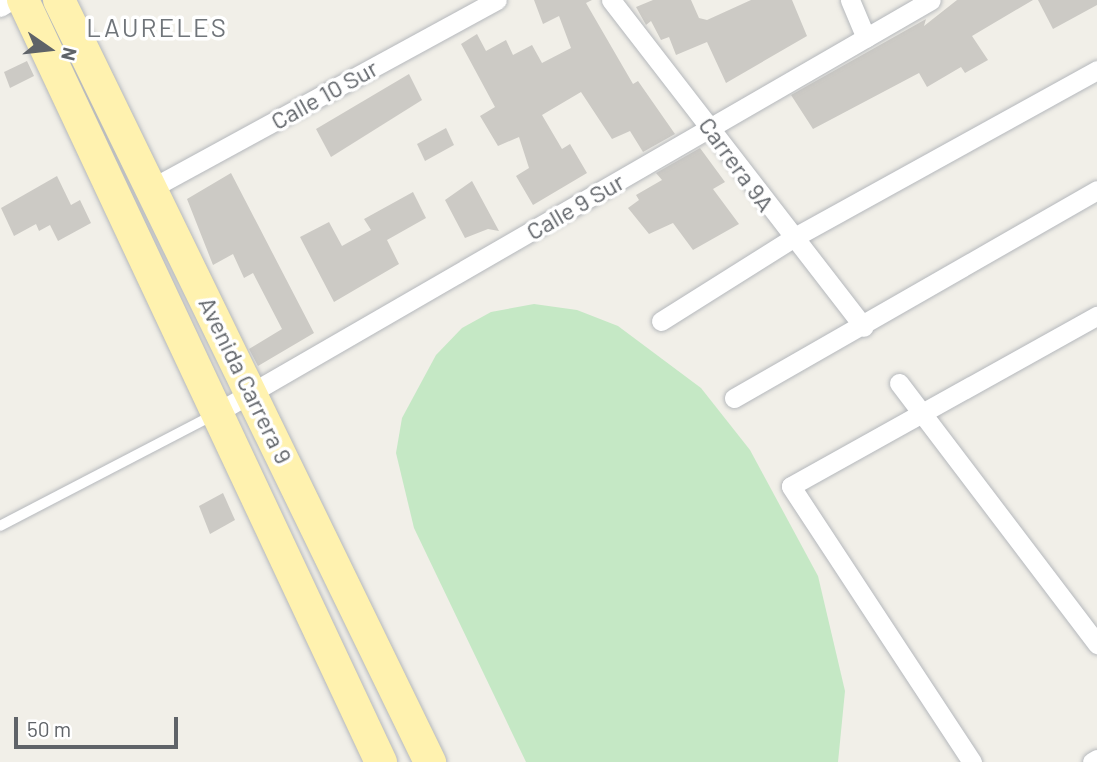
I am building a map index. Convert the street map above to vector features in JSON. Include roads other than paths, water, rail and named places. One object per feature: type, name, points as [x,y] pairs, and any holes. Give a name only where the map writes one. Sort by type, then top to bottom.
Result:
[{"type":"main road","name":"Avenida Carrera 9","points":[[23,0],[382,762]]},
{"type":"main road","name":"Avenida Carrera 9","points":[[59,0],[150,189],[253,392],[430,762]]},
{"type":"street","points":[[0,8],[11,0]]},
{"type":"street","name":"Calle 10 Sur","points":[[150,189],[497,0]]},
{"type":"street","name":"Carrera 9A","points":[[611,0],[711,128],[791,239],[864,327]]},
{"type":"street","points":[[850,0],[866,38]]},
{"type":"street","name":"Calle 9 Sur","points":[[218,412],[931,0]]},
{"type":"street","points":[[661,321],[791,239],[1097,70]]},
{"type":"street","points":[[734,398],[864,327],[1097,190]]},
{"type":"street","points":[[972,762],[791,486],[1097,316]]},
{"type":"street","points":[[899,383],[1097,644]]},
{"type":"lane","points":[[0,526],[218,412]]},
{"type":"district","name":"LAURELES","points":[[157,27]]}]
